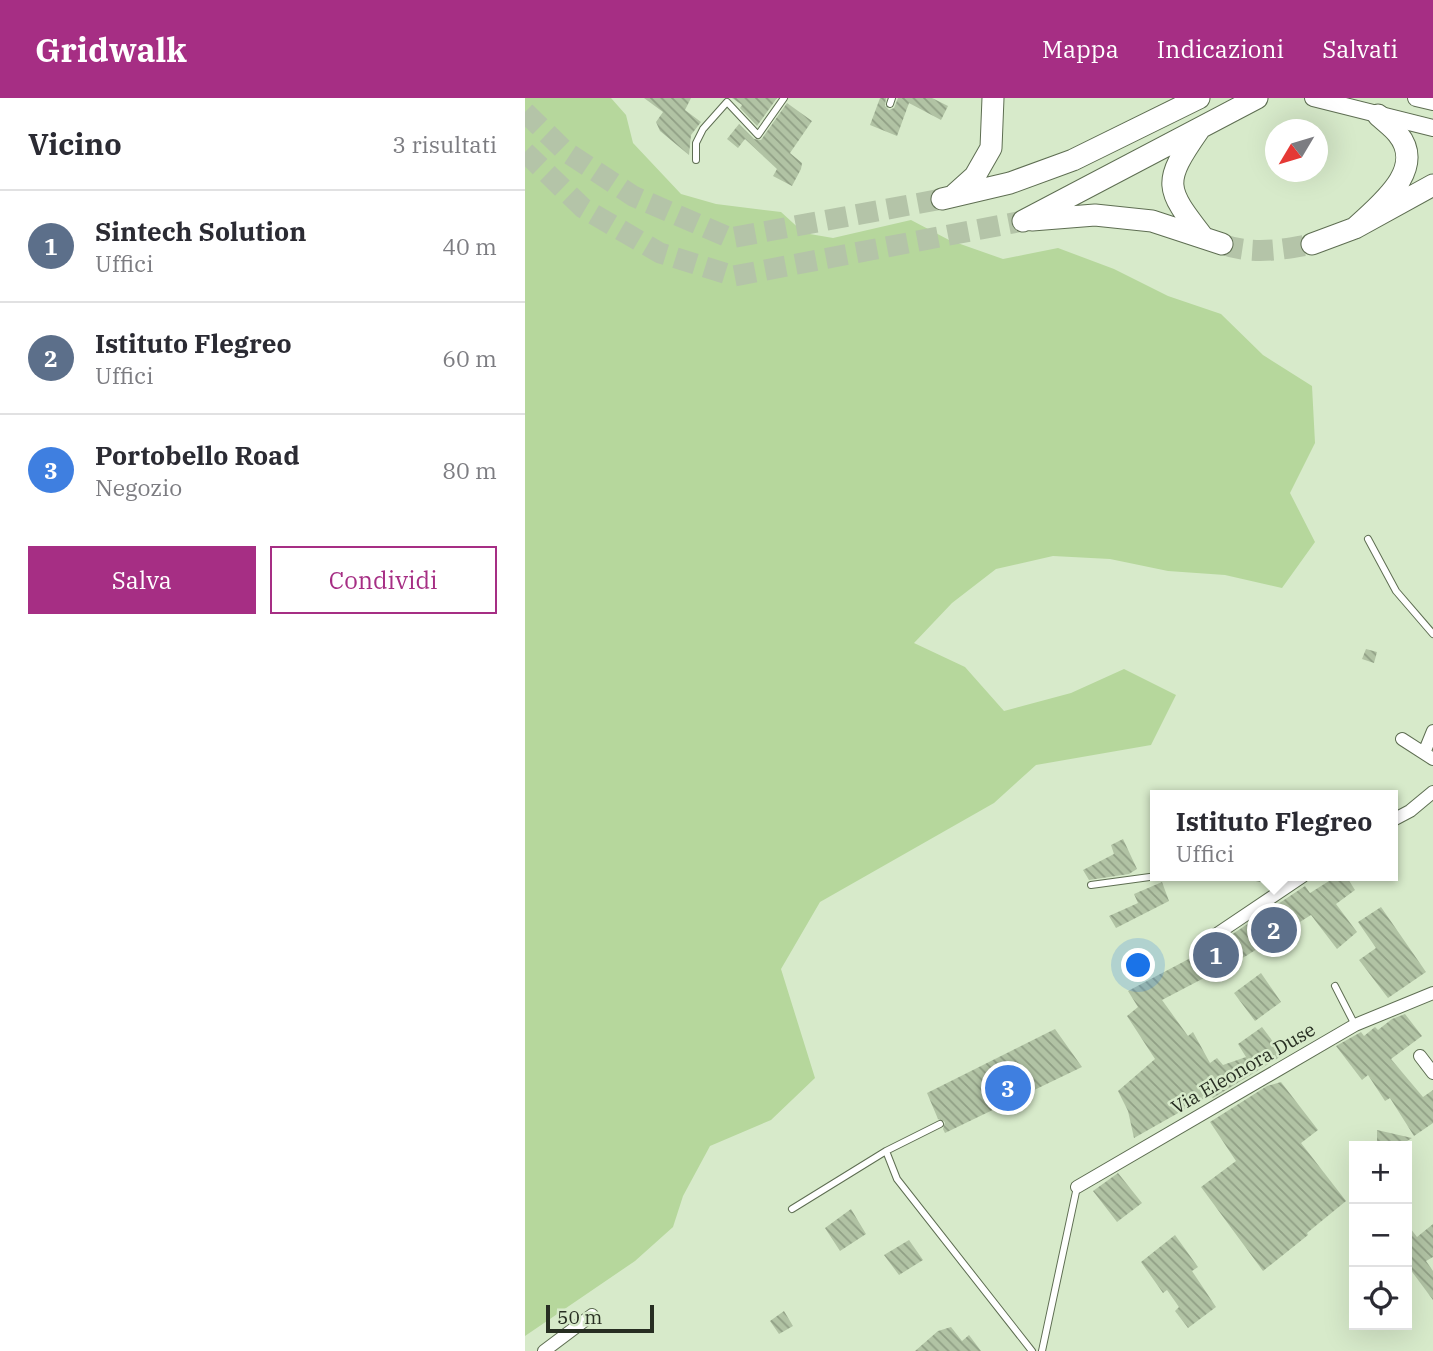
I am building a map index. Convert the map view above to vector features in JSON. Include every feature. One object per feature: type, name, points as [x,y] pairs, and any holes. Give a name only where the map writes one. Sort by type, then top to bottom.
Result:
[{"type":"highway","points":[[993,98],[991,148],[975,176],[947,198],[1010,183],[1073,160],[1192,102]]},
{"type":"highway","points":[[1200,128],[1175,168],[1172,192],[1183,211],[1212,241],[1152,221],[1095,215],[1023,221],[1257,98]]},
{"type":"highway","points":[[1355,228],[1392,192],[1404,170],[1407,157],[1399,134],[1378,115]]},
{"type":"highway","points":[[1312,244],[1355,228],[1433,185]]},
{"type":"street","points":[[1313,98],[1433,128]]},
{"type":"street","points":[[1416,98],[1433,102]]},
{"type":"street","points":[[1402,739],[1428,756],[1433,731]]},
{"type":"street","points":[[1398,817],[1433,792]]},
{"type":"street","points":[[1214,936],[1295,881]]},
{"type":"street","name":"Via Eleonora Duse","points":[[1077,1187],[1355,1025],[1433,993]]},
{"type":"street","points":[[1420,1056],[1433,1073]]},
{"type":"street","points":[[544,1351],[592,1315]]},
{"type":"lane","points":[[696,160],[696,143],[703,129],[727,102],[758,135],[784,98]]},
{"type":"lane","points":[[1368,539],[1396,592],[1433,634]]},
{"type":"lane","points":[[1091,885],[1150,877]]},
{"type":"lane","points":[[1335,986],[1355,1025]]},
{"type":"lane","points":[[792,1209],[886,1151],[940,1124]]},
{"type":"lane","points":[[886,1151],[897,1179],[1033,1351]]},
{"type":"lane","points":[[1042,1351],[1077,1187]]},
{"type":"green space","points":[[525,98],[611,98],[626,115],[633,143],[681,194],[716,204],[781,212],[804,233],[833,238],[911,220],[949,240],[1003,259],[1058,248],[1114,269],[1168,296],[1221,314],[1263,355],[1312,386],[1315,443],[1290,493],[1315,542],[1282,588],[1225,575],[1168,571],[1110,559],[1053,556],[996,569],[952,603],[914,643],[965,667],[1004,711],[1071,693],[1124,669],[1176,695],[1151,745],[1036,765],[994,803],[820,902],[781,969],[815,1078],[771,1120],[710,1146],[683,1196],[673,1227],[635,1261],[525,1336]]},
{"type":"building","points":[[644,98],[691,98],[685,110],[701,122],[691,135],[689,155],[660,131],[656,122],[663,112]]},
{"type":"building","points":[[732,98],[777,98],[757,126],[740,108],[742,105]]},
{"type":"building","points":[[880,98],[886,98],[885,106],[889,110],[894,108],[898,98],[932,98],[948,106],[941,120],[909,103],[897,136],[870,125]]},
{"type":"building","points":[[787,103],[812,121],[790,153],[802,163],[792,186],[773,176],[777,169],[745,139],[738,148],[727,139],[739,124],[754,139],[761,140]]},
{"type":"building","points":[[1366,649],[1377,652],[1374,663],[1362,659]]},
{"type":"building","points":[[1123,839],[1137,869],[1129,874],[1089,880],[1083,870],[1114,854],[1111,845]]},
{"type":"building","points":[[1329,881],[1349,881],[1355,890],[1336,904],[1357,932],[1337,949],[1311,915],[1246,956],[1162,1000],[1188,1036],[1193,1032],[1210,1063],[1217,1058],[1223,1065],[1246,1057],[1238,1044],[1262,1027],[1283,1055],[1213,1098],[1210,1095],[1134,1138],[1128,1111],[1118,1091],[1155,1059],[1127,1016],[1138,1007],[1128,991],[1219,943],[1305,886],[1310,893]]},
{"type":"building","points":[[1162,882],[1169,901],[1116,928],[1109,916],[1138,903],[1134,894]]},
{"type":"building","points":[[1381,907],[1426,972],[1388,998],[1359,960],[1376,948],[1358,922]]},
{"type":"building","points":[[1261,973],[1281,1002],[1255,1021],[1234,993]]},
{"type":"building","points":[[1405,1014],[1422,1036],[1391,1059],[1423,1097],[1433,1090],[1433,1123],[1414,1136],[1390,1098],[1385,1101],[1368,1075],[1362,1080],[1336,1046],[1361,1032],[1364,1036],[1375,1027],[1378,1030],[1392,1019]]},
{"type":"building","points":[[1055,1029],[1082,1067],[945,1133],[945,1122],[938,1119],[927,1093]]},
{"type":"building","points":[[1281,1082],[1318,1130],[1301,1143],[1346,1201],[1263,1271],[1201,1187],[1236,1161],[1210,1122],[1267,1086]]},
{"type":"building","points":[[1377,1130],[1412,1138],[1407,1141],[1377,1141]]},
{"type":"building","points":[[1118,1173],[1142,1203],[1117,1222],[1093,1191]]},
{"type":"building","points":[[851,1209],[866,1234],[840,1251],[825,1228]]},
{"type":"building","points":[[1433,1224],[1433,1257],[1426,1261],[1433,1271],[1433,1300],[1412,1272],[1412,1230],[1417,1237]]},
{"type":"building","points":[[1175,1235],[1198,1267],[1192,1271],[1216,1307],[1188,1328],[1175,1311],[1179,1307],[1167,1290],[1163,1293],[1141,1262]]},
{"type":"building","points":[[909,1240],[923,1260],[899,1275],[884,1255]]},
{"type":"building","points":[[784,1311],[793,1326],[779,1334],[770,1321]]},
{"type":"building","points":[[951,1327],[962,1341],[969,1335],[981,1351],[915,1351],[938,1331]]},
{"type":"tunnel","points":[[525,112],[565,151],[633,196],[730,238],[942,199]]},
{"type":"tunnel","points":[[525,152],[583,208],[660,253],[734,276],[1023,221]]},
{"type":"tunnel","points":[[1222,244],[1255,250],[1278,250],[1312,244]]},
{"type":"place","name":"Istituto Flegreo","points":[[1274,930]]},
{"type":"place","name":"Sintech Solution","points":[[1216,955]]},
{"type":"place","name":"Portobello Road","points":[[1008,1088]]}]
